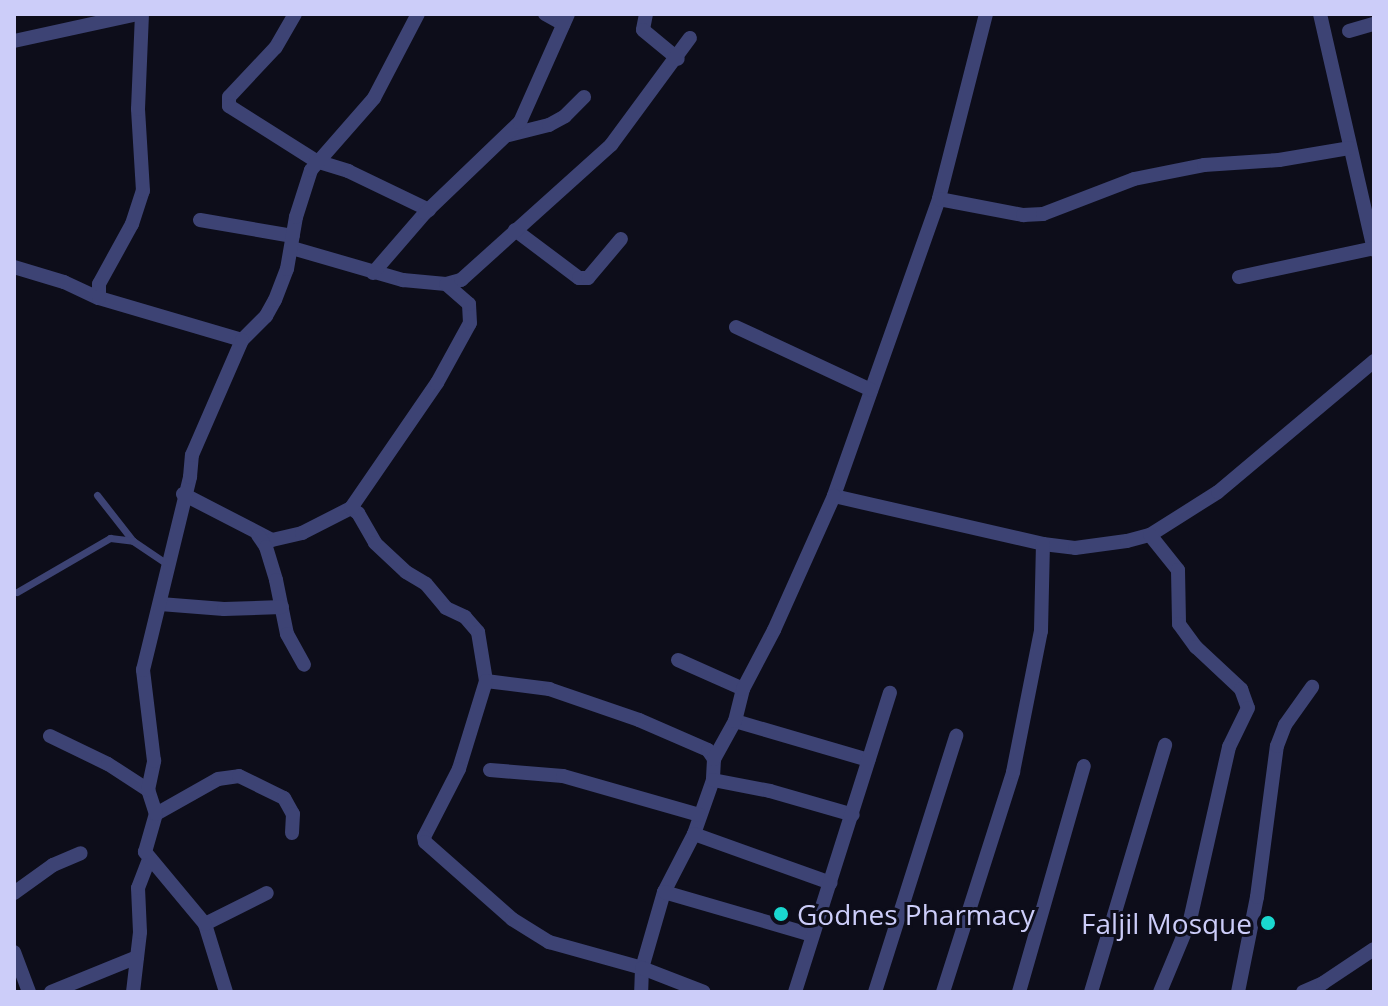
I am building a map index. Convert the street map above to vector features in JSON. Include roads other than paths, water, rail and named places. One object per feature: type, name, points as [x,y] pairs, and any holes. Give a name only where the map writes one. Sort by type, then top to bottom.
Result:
[{"type":"street","points":[[14,41],[140,14],[138,109],[143,191],[132,224],[99,284],[99,298]]},
{"type":"street","points":[[295,14],[275,48],[227,103],[242,118],[316,161],[348,171],[429,210]]},
{"type":"street","points":[[226,992],[205,924],[149,860],[145,844],[156,814],[148,790],[154,761],[143,670],[160,604],[166,563],[200,433],[225,385],[242,340],[275,300],[293,242],[303,190],[316,161],[374,98],[418,14]]},
{"type":"street","points":[[373,273],[429,210],[520,122],[565,19],[545,14]]},
{"type":"street","points":[[646,14],[643,30],[678,59]]},
{"type":"street","points":[[641,992],[642,968],[664,892],[694,834],[713,780],[714,759],[735,721],[743,689],[774,630],[834,496],[939,199],[986,14]]},
{"type":"street","points":[[1239,277],[1374,249],[1320,14]]},
{"type":"street","points":[[1349,31],[1374,24]]},
{"type":"street","points":[[200,220],[293,242],[373,273],[446,284],[470,275],[515,230],[611,145],[641,101],[678,59],[690,38]]},
{"type":"street","points":[[508,135],[557,121],[584,97]]},
{"type":"street","points":[[939,199],[1023,215],[1043,214],[1134,179],[1204,165],[1279,160],[1349,148]]},
{"type":"street","points":[[515,230],[579,278],[588,278],[621,239]]},
{"type":"street","points":[[14,267],[64,282],[99,298],[242,340]]},
{"type":"street","points":[[183,494],[272,540],[302,533],[351,508],[437,383],[470,323],[469,304],[446,284]]},
{"type":"street","points":[[736,327],[871,390]]},
{"type":"street","points":[[834,496],[1043,544],[1075,548],[1150,535],[1218,492],[1374,361]]},
{"type":"street","points":[[351,508],[358,513],[375,543],[406,572],[426,584],[446,608],[465,617],[478,632],[486,681],[459,769],[424,837],[425,842],[512,919],[549,942],[642,968],[704,992]]},
{"type":"street","points":[[258,535],[266,547],[287,634],[304,665]]},
{"type":"street","points":[[1150,535],[1178,570],[1179,624],[1196,647],[1241,689],[1248,708],[1229,747],[1190,920],[1160,992]]},
{"type":"street","points":[[943,992],[993,838],[1021,735],[1041,631],[1043,544]]},
{"type":"street","points":[[160,604],[224,609],[282,607]]},
{"type":"street","points":[[678,660],[743,689]]},
{"type":"street","points":[[486,681],[549,689],[701,745],[714,759]]},
{"type":"street","points":[[1238,992],[1257,897],[1277,746],[1285,725],[1312,687]]},
{"type":"street","points":[[795,992],[890,693]]},
{"type":"street","points":[[735,721],[868,760]]},
{"type":"street","points":[[50,736],[108,764],[148,790]]},
{"type":"street","points":[[875,992],[956,736]]},
{"type":"street","points":[[1091,992],[1165,745]]},
{"type":"street","points":[[1019,992],[1084,766]]},
{"type":"street","points":[[490,770],[563,776],[700,815]]},
{"type":"street","points":[[156,814],[209,783],[239,776],[284,798],[293,814],[292,833]]},
{"type":"street","points":[[713,780],[770,791],[853,815]]},
{"type":"street","points":[[694,834],[831,883]]},
{"type":"street","points":[[14,893],[53,865],[81,853]]},
{"type":"street","points":[[133,992],[138,888],[149,860]]},
{"type":"street","points":[[664,892],[812,935]]},
{"type":"street","points":[[205,924],[267,893]]},
{"type":"street","points":[[1303,992],[1323,983],[1374,949]]},
{"type":"street","points":[[14,952],[29,992]]},
{"type":"street","points":[[51,992],[137,957]]},
{"type":"lane","points":[[97,495],[133,541],[166,563]]},
{"type":"lane","points":[[17,592],[110,538],[133,541]]},
{"type":"place","name":"Godnes Pharmacy","points":[[781,914]]},
{"type":"place","name":"Faljil Mosque","points":[[1268,923]]}]
